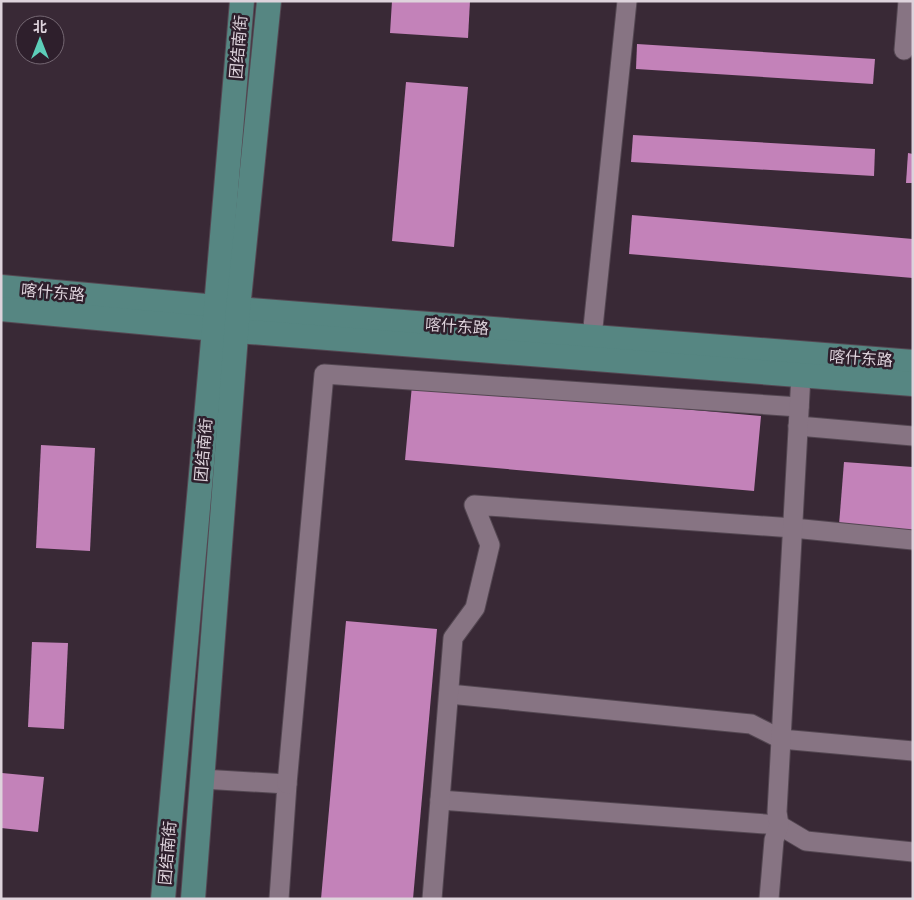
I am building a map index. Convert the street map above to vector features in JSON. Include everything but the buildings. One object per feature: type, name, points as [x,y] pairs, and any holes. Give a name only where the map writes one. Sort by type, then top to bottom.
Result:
[{"type":"main road","name":"团结南街","points":[[163,899],[227,319],[242,1]]},
{"type":"main road","points":[[193,899],[202,779],[227,319],[269,1]]},
{"type":"main road","name":"喀什东路","points":[[1,287],[227,319],[801,375],[913,384]]},
{"type":"main road","name":"喀什东路","points":[[1,309],[592,337],[913,362]]},
{"type":"street","points":[[592,337],[628,1]]},
{"type":"street","points":[[904,50],[908,1]]},
{"type":"street","points":[[279,899],[287,784],[324,374],[800,407]]},
{"type":"street","points":[[769,899],[774,840],[779,825],[777,812],[801,375]]},
{"type":"street","points":[[798,426],[913,436]]},
{"type":"street","points":[[432,899],[453,638],[475,608],[490,545],[474,505],[793,528],[913,540]]},
{"type":"street","points":[[449,694],[751,724],[781,739],[913,751]]},
{"type":"street","points":[[202,779],[287,784]]},
{"type":"street","points":[[440,800],[779,825],[806,842],[913,852]]}]
